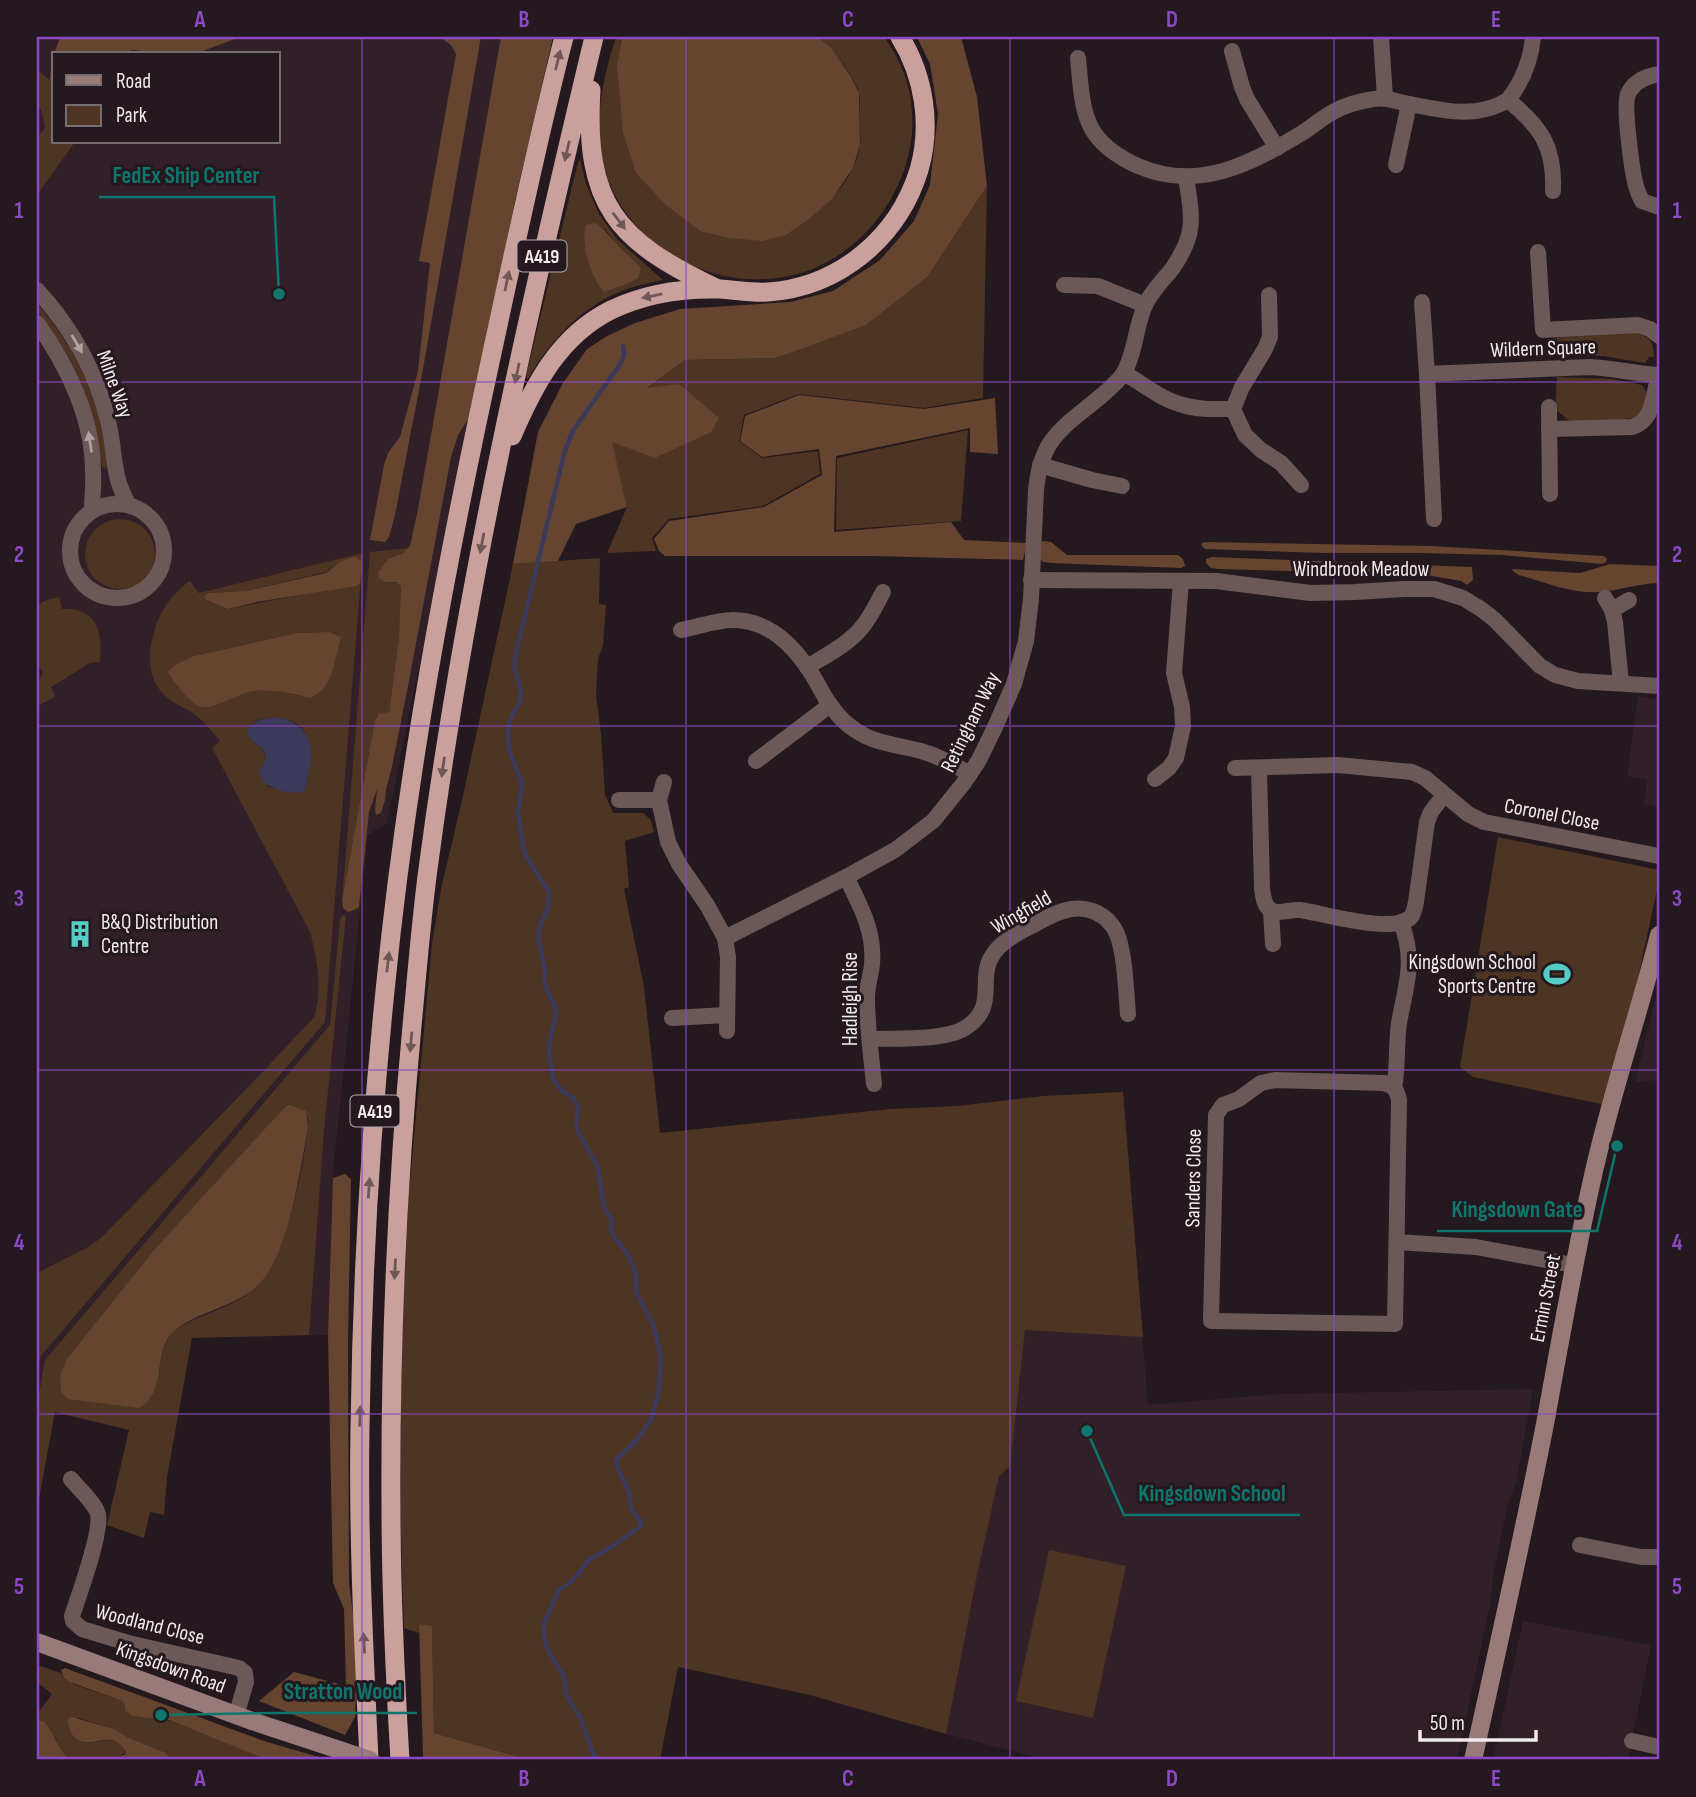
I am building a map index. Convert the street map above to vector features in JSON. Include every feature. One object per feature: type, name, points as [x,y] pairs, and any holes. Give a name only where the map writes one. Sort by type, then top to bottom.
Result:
[{"type":"highway","name":"A419","points":[[370,1760],[361,1588],[360,1429],[368,1206],[385,991],[409,793],[437,619],[513,253],[564,37]]},
{"type":"highway","name":"A419","points":[[594,37],[589,121],[594,169],[603,196],[623,227],[642,245],[676,267],[720,289]]},
{"type":"highway","name":"A419","points":[[400,1760],[392,1607],[391,1429],[394,1300],[405,1109],[428,874],[456,678],[495,476],[537,276],[594,37]]},
{"type":"highway","name":"A419","points":[[495,476],[538,381],[574,334],[604,314],[641,298],[675,292],[720,289],[746,292],[797,287],[839,271],[862,256],[892,225],[914,184],[925,141],[921,89],[913,60],[900,37]]},
{"type":"main road","name":"Ermin Street","points":[[1473,1760],[1542,1438],[1573,1265],[1604,1132],[1659,935]]},
{"type":"main road","name":"Kingsdown Road","points":[[37,1642],[244,1718],[370,1760]]},
{"type":"street","points":[[1381,37],[1385,97]]},
{"type":"street","points":[[1078,58],[1082,108],[1095,135],[1116,155],[1129,162],[1158,172],[1186,177],[1227,170],[1256,159],[1335,111],[1362,102],[1385,97],[1462,113],[1498,106],[1514,92],[1532,48],[1532,37]]},
{"type":"street","points":[[1233,51],[1242,87],[1277,148]]},
{"type":"street","points":[[1659,74],[1635,84],[1628,95],[1626,110],[1636,186],[1642,201],[1659,207]]},
{"type":"street","points":[[1508,100],[1534,123],[1548,147],[1554,173],[1553,191]]},
{"type":"street","points":[[1396,165],[1409,104]]},
{"type":"street","points":[[1186,177],[1192,229],[1188,242],[1145,305],[1124,373],[1180,405],[1202,409],[1233,409]]},
{"type":"street","name":"Wildern Square","points":[[1538,252],[1544,330],[1637,325],[1650,329],[1659,336]]},
{"type":"street","points":[[1064,285],[1098,286],[1145,305]]},
{"type":"street","name":"Milne Way","points":[[37,290],[77,342],[96,380],[109,423],[118,479],[128,505]]},
{"type":"street","points":[[1269,295],[1270,337],[1233,409],[1245,435],[1281,463],[1301,485]]},
{"type":"street","points":[[1422,302],[1434,519]]},
{"type":"street","name":"Milne Way","points":[[37,323],[65,368],[90,436],[92,510]]},
{"type":"street","name":"Wildern Square","points":[[1427,374],[1607,367],[1659,376],[1650,413],[1640,425],[1549,429]]},
{"type":"street","name":"Retingham Way","points":[[725,938],[895,850],[947,805],[970,774],[987,746],[1014,684],[1026,641],[1037,476],[1044,452],[1051,440],[1124,373]]},
{"type":"street","points":[[1549,407],[1550,494]]},
{"type":"street","points":[[1040,466],[1122,485]]},
{"type":"street","points":[[116,503],[128,505],[140,509],[150,517],[160,532],[164,550],[160,568],[153,581],[142,590],[124,597],[93,592],[80,581],[73,568],[70,553],[73,532],[92,510],[116,503]]},
{"type":"street","name":"Windbrook Meadow","points":[[1031,580],[1216,582],[1310,593],[1415,588],[1444,591],[1481,608],[1540,666],[1555,676],[1578,681],[1659,686]]},
{"type":"street","points":[[1155,779],[1169,768],[1176,758],[1183,726],[1182,707],[1174,673],[1181,581]]},
{"type":"street","points":[[807,667],[855,635],[883,592]]},
{"type":"street","points":[[1620,683],[1615,622],[1608,604],[1629,600]]},
{"type":"street","points":[[681,630],[734,620],[760,625],[784,639],[846,724],[867,737],[931,755],[970,774]]},
{"type":"street","points":[[756,761],[830,705]]},
{"type":"street","name":"Coronel Close","points":[[1235,768],[1338,765],[1412,772],[1425,778],[1468,814],[1484,822],[1659,856]]},
{"type":"street","points":[[1259,768],[1262,888],[1265,904],[1271,911],[1273,944]]},
{"type":"street","points":[[664,782],[659,800],[665,831],[673,853],[725,938],[728,970],[726,1023],[672,1018]]},
{"type":"street","points":[[1271,911],[1298,910],[1362,922],[1401,922],[1410,918],[1415,910],[1427,822],[1444,795]]},
{"type":"street","points":[[619,800],[659,800]]},
{"type":"street","name":"Hadleigh Rise","points":[[846,877],[863,910],[871,939],[872,966],[867,998],[874,1084]]},
{"type":"street","name":"Wingfield","points":[[870,1039],[948,1035],[967,1027],[984,1005],[987,967],[999,946],[1049,916],[1074,908],[1093,911],[1109,921],[1116,931],[1120,943],[1128,1014]]},
{"type":"street","points":[[1394,1088],[1399,1022],[1409,971],[1409,946],[1401,922]]},
{"type":"street","name":"Sanders Close","points":[[1267,1081],[1384,1083],[1394,1088],[1399,1100],[1395,1324],[1211,1321],[1216,1115],[1220,1108],[1267,1081]]},
{"type":"street","points":[[1398,1242],[1476,1247],[1573,1265]]},
{"type":"street","name":"Woodland Close","points":[[71,1479],[94,1505],[98,1514],[94,1544],[72,1616],[73,1621],[82,1629],[128,1643],[239,1668],[244,1673],[246,1682],[244,1718]]},
{"type":"street","points":[[1580,1545],[1641,1557],[1659,1557]]},
{"type":"street","points":[[1632,1741],[1659,1747]]},
{"type":"shaded area","points":[[37,37],[548,37],[387,823],[368,835],[333,1173],[328,1335],[192,1338],[174,1438],[55,1412],[37,1509]]},
{"type":"shaded area","points":[[60,37],[240,37],[200,52],[55,52]]},
{"type":"shaded area","points":[[440,37],[481,37],[423,369],[395,515],[385,542],[370,540],[384,465],[388,453],[400,437],[418,371],[430,263],[419,261],[456,54],[451,45]]},
{"type":"shaded area","points":[[501,37],[553,37],[515,201],[472,413],[458,435],[451,457],[385,800],[381,813],[376,815],[377,789],[369,812],[359,907],[348,912],[343,908],[342,900],[375,720],[379,714],[389,712],[399,638],[401,587],[397,582],[385,582],[379,578],[378,573],[388,559],[403,553],[410,546]]},
{"type":"shaded area","points":[[622,37],[818,37],[831,48],[859,93],[860,145],[853,168],[832,199],[786,235],[762,241],[729,238],[700,231],[666,205],[636,173],[623,132],[617,65]]},
{"type":"shaded area","points":[[917,37],[961,37],[977,97],[987,186],[928,276],[866,325],[776,358],[685,360],[647,388],[679,384],[719,418],[711,432],[655,458],[612,442],[627,507],[576,524],[558,561],[513,564],[538,432],[563,383],[587,349],[635,323],[680,309],[790,302],[833,291],[880,260],[914,221],[930,185],[938,114],[930,64]]},
{"type":"shaded area","points":[[595,223],[641,268],[638,278],[604,292],[599,286],[584,242],[586,225]]},
{"type":"shaded area","points":[[799,395],[924,409],[995,398],[998,454],[970,452],[970,428],[836,456],[834,532],[951,522],[964,540],[1027,543],[1023,560],[873,556],[665,556],[659,551],[654,539],[669,521],[764,507],[822,475],[819,449],[762,457],[740,441],[745,416]]},
{"type":"shaded area","points":[[1040,542],[1051,542],[1067,555],[1178,555],[1185,566],[1181,568],[1043,562],[1040,559]]},
{"type":"shaded area","points":[[1205,542],[1431,546],[1604,556],[1607,559],[1602,564],[1502,555],[1205,549],[1201,545]]},
{"type":"shaded area","points":[[352,557],[362,562],[360,583],[356,586],[228,609],[204,597],[208,593],[246,591],[326,573]]},
{"type":"shaded area","points":[[1212,557],[1472,567],[1473,580],[1467,585],[1461,581],[1426,575],[1218,569],[1211,568],[1206,563],[1206,559]]},
{"type":"shaded area","points":[[1610,564],[1659,566],[1659,583],[1597,592],[1579,591],[1519,575],[1512,569],[1580,573]]},
{"type":"shaded area","points":[[328,632],[341,637],[334,666],[325,687],[310,698],[276,691],[255,691],[213,706],[202,707],[188,698],[168,672],[175,665],[194,656],[297,633]]},
{"type":"shaded area","points":[[1638,696],[1659,700],[1659,808],[1644,804],[1647,780],[1627,776]]},
{"type":"shaded area","points":[[278,717],[298,726],[310,742],[311,761],[305,791],[284,792],[267,785],[261,779],[261,768],[266,759],[264,750],[248,734],[249,726],[259,720]]},
{"type":"shaded area","points":[[1659,984],[1659,1080],[1635,1082]]},
{"type":"shaded area","points":[[1123,1092],[1148,1405],[1277,1394],[1533,1389],[1516,1483],[1508,1503],[1491,1600],[1457,1760],[1047,1760],[810,1695],[660,1133],[891,1109]]},
{"type":"shaded area","points":[[289,1105],[306,1111],[308,1126],[283,1240],[265,1276],[249,1293],[187,1322],[173,1332],[163,1349],[153,1393],[139,1408],[68,1399],[61,1392],[60,1377],[66,1360],[155,1249]]},
{"type":"shaded area","points":[[345,1174],[351,1179],[348,1341],[349,1583],[358,1652],[355,1717],[345,1735],[259,1701],[294,1672],[346,1686],[344,1609],[333,1583],[328,1335],[333,1178]]},
{"type":"shaded area","points":[[1523,1621],[1651,1645],[1628,1760],[1600,1756],[1598,1760],[1493,1760]]},
{"type":"shaded area","points":[[419,1624],[432,1626],[434,1733],[529,1760],[434,1760],[423,1757]]},
{"type":"shaded area","points":[[65,1668],[264,1741],[329,1760],[267,1760],[169,1720],[132,1716],[125,1710],[122,1701],[64,1678],[61,1670]]},
{"type":"shaded area","points":[[72,1717],[114,1729],[164,1752],[174,1760],[99,1760],[124,1755],[126,1752],[121,1745],[111,1740],[83,1742],[76,1739],[69,1727],[68,1719]]},
{"type":"shaded area","points":[[40,1721],[47,1726],[69,1760],[37,1760],[37,1723]]},
{"type":"green space","points":[[616,37],[622,37],[617,65],[786,235],[810,218],[842,186],[850,174],[860,146],[859,93],[842,63],[818,37],[884,37],[894,51],[907,83],[912,116],[910,150],[891,199],[871,226],[847,249],[817,267],[782,277],[746,279],[711,273],[678,259],[650,239],[626,213],[609,182],[600,146],[599,119],[605,77]]},
{"type":"green space","points":[[37,70],[52,81],[52,144],[74,144],[37,195],[37,138],[45,128],[41,109],[37,107]]},
{"type":"green space","points":[[580,159],[586,184],[599,214],[617,239],[663,280],[627,289],[582,314],[547,350],[528,379],[526,375]],"holes":[[[604,228],[616,244],[637,263],[638,278],[604,291]]]},
{"type":"green space","points":[[987,186],[983,398],[924,408],[799,394],[744,415],[739,441],[762,458],[818,451],[820,474],[763,506],[669,519],[652,538],[656,551],[607,553],[627,507],[611,441],[646,389],[685,360],[777,358],[928,276]]},
{"type":"green space","points":[[37,304],[65,340],[86,380],[100,423],[107,469],[102,467],[93,422],[81,384],[63,348],[37,310]]},
{"type":"green space","points":[[1632,332],[1643,335],[1652,343],[1654,357],[1649,357],[1645,363],[1603,356],[1554,356],[1554,338]]},
{"type":"green space","points":[[1557,377],[1612,379],[1642,385],[1646,400],[1639,417],[1571,422],[1555,409]]},
{"type":"green space","points":[[968,430],[961,521],[836,530],[837,458]]},
{"type":"green space","points":[[127,519],[140,525],[149,534],[153,540],[153,568],[145,579],[134,587],[113,589],[95,579],[87,568],[85,547],[95,529],[106,521]]},
{"type":"green space","points":[[408,548],[388,559],[391,583],[397,582],[402,587],[399,638],[389,713],[377,716],[375,720],[342,900],[370,552]]},
{"type":"green space","points":[[363,553],[325,1022],[40,1357],[37,1376],[37,1273],[101,1238],[257,1078],[314,1017],[317,1007],[318,974],[310,932],[212,748],[220,741],[197,716],[161,692],[152,676],[152,638],[164,609],[178,590],[190,581],[199,593]],"holes":[[[352,557],[360,560],[360,583],[228,609],[208,593],[246,591],[326,572]],[[328,632],[310,698],[260,690],[210,707],[194,656],[297,633]],[[278,717],[292,721],[307,735],[310,754],[305,791],[290,793],[267,786],[263,749],[252,741],[254,722]]]},
{"type":"green space","points":[[600,558],[599,604],[606,605],[596,695],[605,795],[613,813],[643,813],[651,820],[654,832],[625,841],[629,887],[624,889],[644,987],[660,1133],[891,1109],[1123,1092],[1143,1337],[1025,1330],[1010,1466],[999,1476],[946,1734],[810,1695],[678,1667],[660,1760],[529,1760],[434,1733],[432,1627],[419,1624],[419,1633],[404,1628],[401,1535],[401,1342],[409,1192],[432,943],[442,884],[513,564]]},
{"type":"green space","points":[[59,597],[62,609],[84,612],[96,624],[100,641],[100,662],[90,663],[51,687],[55,697],[37,706],[37,683],[43,673],[37,663],[37,606]]},
{"type":"green space","name":"Kingsdown School Sports Centre","points":[[1498,837],[1659,870],[1659,881],[1610,1106],[1473,1077],[1460,1067]]},
{"type":"green space","points":[[342,915],[346,916],[324,1130],[309,1335],[192,1338],[167,1477],[164,1515],[150,1512],[144,1538],[107,1525],[129,1430],[55,1412],[37,1509],[37,1406],[45,1360],[330,1025]],"holes":[[[308,1116],[293,1206],[276,1255],[266,1274],[255,1288],[242,1298],[173,1332],[164,1349],[159,1375],[155,1249]]]},
{"type":"green space","points":[[1049,1550],[1126,1566],[1093,1718],[1016,1701]]},
{"type":"green space","points":[[37,1665],[61,1673],[76,1685],[122,1701],[138,1717],[152,1717],[185,1725],[267,1760],[174,1760],[164,1752],[114,1729],[78,1718],[68,1728],[78,1740],[86,1743],[110,1740],[121,1745],[126,1752],[107,1759],[69,1760],[61,1752],[56,1739],[40,1721],[37,1723],[37,1714],[52,1694],[37,1682]]},
{"type":"waterway","points":[[598,1760],[593,1754],[581,1719],[567,1697],[563,1674],[549,1653],[544,1637],[544,1623],[559,1590],[571,1582],[589,1560],[642,1525],[631,1508],[629,1493],[616,1460],[636,1441],[651,1420],[659,1390],[661,1357],[653,1324],[636,1292],[636,1275],[630,1258],[611,1232],[612,1221],[604,1207],[598,1167],[576,1128],[578,1106],[553,1079],[549,1053],[556,1016],[544,980],[545,970],[538,937],[548,908],[549,892],[526,856],[523,846],[518,814],[522,782],[510,753],[508,729],[520,702],[521,693],[514,665],[517,649],[565,450],[574,429],[621,363],[623,346]]},
{"type":"place","name":"FedEx Ship Center","points":[[279,294]]},
{"type":"place","name":"B&Q Distribution Centre","points":[[80,934]]},
{"type":"place","name":"Kingsdown School Sports Centre","points":[[1557,974]]},
{"type":"place","name":"Kingsdown Gate","points":[[1617,1146]]},
{"type":"place","name":"Kingsdown School","points":[[1087,1431]]},
{"type":"place","name":"Stratton Wood","points":[[161,1715]]}]
